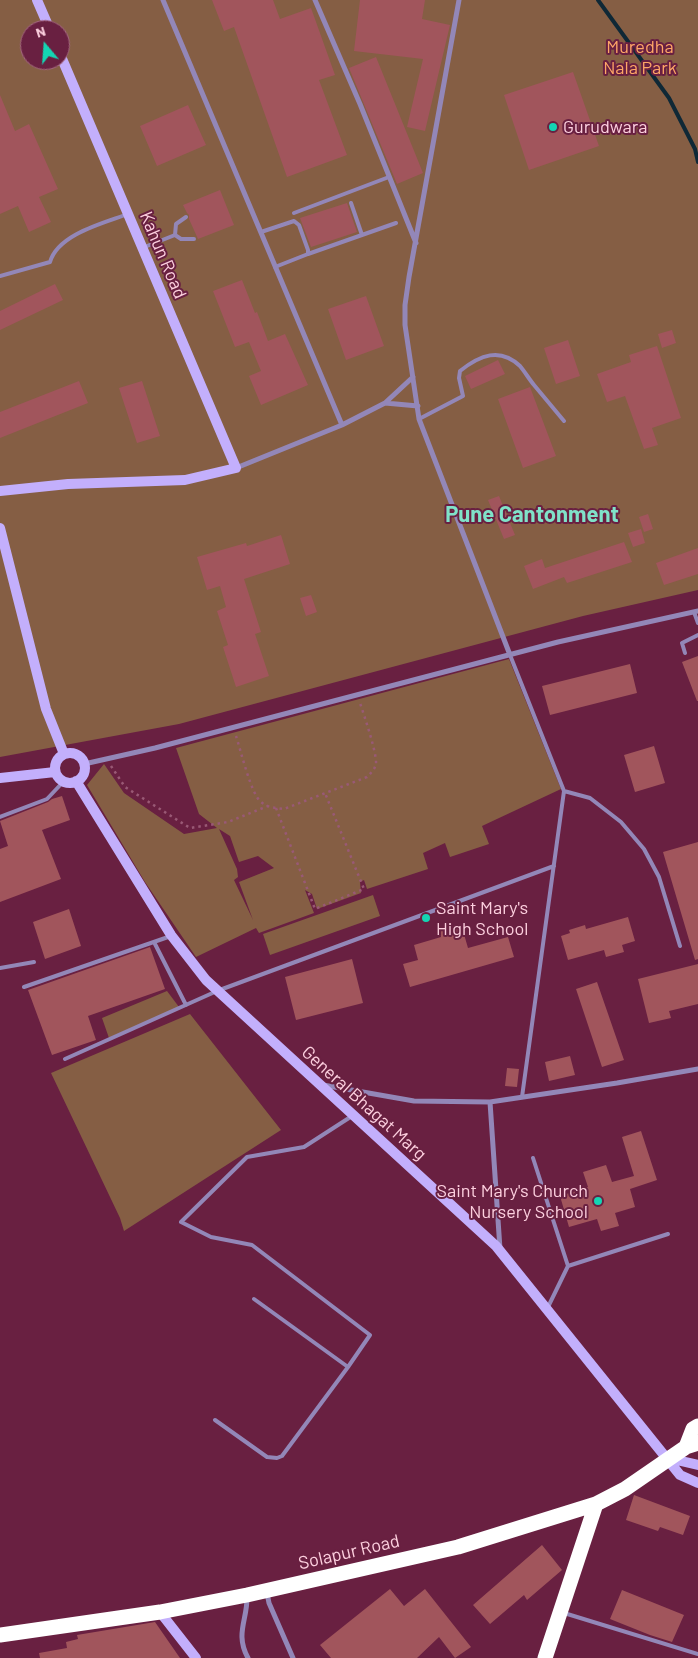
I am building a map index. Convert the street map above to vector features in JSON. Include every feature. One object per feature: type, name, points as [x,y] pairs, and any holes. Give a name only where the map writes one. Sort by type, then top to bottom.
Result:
[{"type":"highway","name":"Solapur Road","points":[[0,1635],[160,1612],[247,1595],[458,1547],[596,1504],[625,1489],[668,1458],[692,1445],[693,1430],[698,1426]]},
{"type":"highway","points":[[545,1658],[562,1613],[596,1504]]},
{"type":"street","points":[[37,0],[46,20]]},
{"type":"street","points":[[163,0],[342,425]]},
{"type":"street","points":[[315,0],[416,244]]},
{"type":"street","points":[[459,0],[405,305],[405,325],[419,419],[510,655]]},
{"type":"street","name":"Kahun Road","points":[[67,70],[236,468]]},
{"type":"street","points":[[0,491],[68,484],[185,480],[236,468],[342,425],[386,403],[413,377]]},
{"type":"street","points":[[386,403],[418,406]]},
{"type":"street","points":[[0,528],[46,709],[64,754]]},
{"type":"street","points":[[84,764],[600,632],[696,611]]},
{"type":"street","points":[[64,754],[76,754],[80,756],[84,764],[83,776],[76,782],[64,782],[57,776],[56,764],[60,756],[64,754]]},
{"type":"street","points":[[0,778],[56,772]]},
{"type":"street","name":"General Bhagat Marg","points":[[76,782],[171,935],[200,974],[474,1225],[500,1252],[547,1309],[668,1458],[680,1476],[698,1483]]},
{"type":"street","points":[[320,1084],[414,1101],[490,1102],[698,1069]]},
{"type":"street","points":[[490,1102],[500,1252]]},
{"type":"street","points":[[668,1458],[698,1465]]},
{"type":"street","points":[[266,1590],[268,1603],[293,1658]]},
{"type":"street","points":[[247,1595],[247,1609],[241,1631],[248,1658]]},
{"type":"street","points":[[160,1612],[196,1658]]},
{"type":"lane","points":[[294,213],[389,177]]},
{"type":"lane","points":[[351,203],[362,235]]},
{"type":"lane","points":[[0,276],[50,262],[52,254],[72,236],[128,214]]},
{"type":"lane","points":[[175,234],[176,224],[186,217]]},
{"type":"lane","points":[[261,232],[294,221],[298,222],[308,254]]},
{"type":"lane","points":[[275,267],[396,224]]},
{"type":"lane","points":[[142,248],[175,234]]},
{"type":"lane","points":[[175,234],[180,239],[194,238]]},
{"type":"lane","points":[[419,419],[464,396],[459,378],[460,371],[484,356],[500,355],[510,358],[521,367],[564,421]]},
{"type":"lane","points":[[696,611],[698,623]]},
{"type":"lane","points":[[685,653],[682,643],[698,635]]},
{"type":"lane","points":[[510,655],[564,791],[522,1097]]},
{"type":"lane","points":[[0,817],[47,800],[64,782]]},
{"type":"lane","points":[[564,791],[590,798],[621,822],[644,849],[659,877],[680,946]]},
{"type":"lane","points":[[65,1060],[217,991],[554,866]]},
{"type":"lane","points":[[24,987],[171,935]]},
{"type":"lane","points":[[154,942],[186,1005]]},
{"type":"lane","points":[[0,968],[34,962]]},
{"type":"lane","points":[[215,1420],[267,1457],[277,1458],[282,1456],[348,1368],[370,1335],[252,1245],[211,1237],[181,1222],[247,1157],[304,1148],[354,1115]]},
{"type":"lane","points":[[533,1158],[568,1266],[547,1309]]},
{"type":"lane","points":[[568,1266],[668,1234]]},
{"type":"lane","points":[[254,1299],[348,1368]]},
{"type":"lane","points":[[562,1613],[698,1654]]},
{"type":"path","points":[[233,727],[254,792],[260,802],[268,806],[284,809],[367,777],[376,765],[358,695]]},
{"type":"path","points":[[106,759],[125,787],[190,828],[228,822],[268,806]]},
{"type":"path","points":[[276,808],[314,909],[364,889],[324,793]]},
{"type":"green space","name":"Muredha Nala Park","points":[[0,0],[698,0],[698,590],[583,616],[179,724],[0,757]]},
{"type":"green space","points":[[509,659],[561,789],[482,826],[489,844],[450,857],[445,843],[423,853],[428,869],[367,889],[364,880],[360,882],[361,893],[317,909],[312,894],[305,890],[314,913],[259,933],[256,928],[196,957],[145,882],[87,785],[104,764],[124,793],[184,834],[217,828],[199,814],[176,748]],"holes":[[[219,829],[230,836],[239,862],[258,856],[274,868],[239,882],[253,920],[234,880],[238,877],[237,869]]]},
{"type":"green space","points":[[373,895],[380,916],[270,955],[263,934]]},
{"type":"green space","points":[[167,991],[179,1007],[109,1038],[102,1018]]},
{"type":"green space","points":[[190,1014],[281,1130],[124,1231],[120,1218],[51,1073]]},
{"type":"building","points":[[212,0],[273,0],[280,19],[311,8],[335,75],[319,80],[347,155],[287,177],[234,27],[224,31]]},
{"type":"building","points":[[360,0],[425,0],[422,19],[450,25],[425,131],[407,127],[423,59],[354,51]]},
{"type":"building","points":[[376,57],[423,173],[397,184],[349,68]]},
{"type":"building","points":[[573,72],[599,146],[529,170],[504,95]]},
{"type":"building","points":[[0,95],[15,131],[29,124],[58,189],[39,197],[51,222],[29,232],[18,206],[0,214]]},
{"type":"building","points":[[188,105],[206,145],[157,166],[140,126]]},
{"type":"building","points":[[220,190],[234,225],[198,239],[183,205]]},
{"type":"building","points":[[347,203],[357,232],[311,247],[300,218]]},
{"type":"building","points":[[242,280],[268,341],[285,334],[308,385],[261,405],[249,376],[261,371],[249,342],[235,347],[213,291]]},
{"type":"building","points":[[55,284],[63,300],[0,330],[0,311]]},
{"type":"building","points":[[366,296],[384,346],[346,360],[328,309]]},
{"type":"building","points":[[672,330],[676,343],[662,348],[658,334]]},
{"type":"building","points":[[568,340],[580,376],[556,384],[544,348]]},
{"type":"building","points":[[657,346],[681,418],[652,428],[658,445],[644,449],[625,396],[607,402],[597,374],[631,362],[629,355]]},
{"type":"building","points":[[498,360],[505,374],[471,389],[465,376]]},
{"type":"building","points":[[79,381],[88,403],[0,438],[0,412]]},
{"type":"building","points":[[142,381],[160,436],[137,443],[119,388]]},
{"type":"building","points":[[530,387],[556,456],[523,468],[498,399]]},
{"type":"building","points":[[499,496],[515,535],[504,539],[488,500]]},
{"type":"building","points":[[648,514],[653,529],[644,532],[639,517]]},
{"type":"building","points":[[641,529],[645,543],[633,547],[628,533]]},
{"type":"building","points":[[281,535],[290,564],[244,579],[261,632],[255,634],[269,676],[236,687],[223,647],[228,645],[217,611],[226,607],[220,586],[207,590],[197,557],[246,543],[247,546]]},
{"type":"building","points":[[624,542],[632,562],[567,583],[564,577],[533,589],[524,566],[542,559],[545,568]]},
{"type":"building","points":[[698,548],[698,574],[664,585],[656,563]]},
{"type":"building","points":[[311,595],[317,612],[306,616],[300,598]]},
{"type":"building","points":[[698,656],[698,701],[697,701],[682,662]]},
{"type":"building","points":[[630,664],[637,693],[550,715],[542,686]]},
{"type":"building","points":[[654,746],[665,783],[635,792],[624,755]]},
{"type":"building","points":[[62,796],[70,820],[42,830],[61,879],[0,902],[0,849],[8,846],[0,821]]},
{"type":"building","points":[[698,842],[698,959],[695,960],[663,852]]},
{"type":"building","points":[[69,909],[81,946],[45,959],[33,922]]},
{"type":"building","points":[[628,917],[635,941],[622,945],[624,952],[606,957],[604,950],[568,960],[561,936],[570,933],[569,930],[585,925],[586,929]]},
{"type":"building","points":[[461,924],[468,948],[508,937],[514,957],[410,987],[403,964],[418,960],[414,945],[441,937],[439,930]]},
{"type":"building","points":[[150,947],[165,989],[88,1016],[96,1040],[52,1055],[28,990]]},
{"type":"building","points":[[352,959],[363,1003],[296,1020],[285,977]]},
{"type":"building","points":[[698,964],[698,1004],[669,1011],[671,1018],[649,1023],[638,979]]},
{"type":"building","points":[[597,982],[624,1060],[602,1067],[576,989]]},
{"type":"building","points":[[570,1056],[575,1075],[549,1081],[545,1062]]},
{"type":"building","points":[[507,1068],[519,1069],[517,1087],[505,1086]]},
{"type":"building","name":"Saint Mary's Church Nursery School","points":[[641,1131],[657,1180],[630,1189],[635,1207],[615,1213],[619,1226],[601,1231],[597,1219],[569,1227],[560,1196],[588,1187],[583,1172],[606,1165],[612,1182],[634,1176],[622,1137]]},
{"type":"building","points":[[634,1495],[690,1516],[683,1535],[660,1527],[658,1531],[626,1520]]},
{"type":"building","points":[[542,1545],[562,1570],[527,1600],[524,1595],[490,1624],[473,1605]]},
{"type":"building","points":[[390,1589],[404,1606],[425,1589],[471,1647],[455,1658],[439,1637],[417,1658],[331,1658],[320,1645]]},
{"type":"building","points":[[622,1590],[684,1615],[672,1642],[610,1619]]},
{"type":"building","points":[[155,1622],[180,1658],[40,1658],[39,1653],[67,1648],[66,1642],[78,1639],[77,1635]]},
{"type":"waterway","points":[[598,0],[669,98],[695,149],[698,162]]},
{"type":"place","name":"Gurudwara","points":[[553,127]]},
{"type":"place","name":"Saint Mary's High School","points":[[426,918]]},
{"type":"place","name":"Saint Mary's Church Nursery School","points":[[598,1201]]},
{"type":"district","name":"Pune Cantonment","points":[[532,515]]}]
